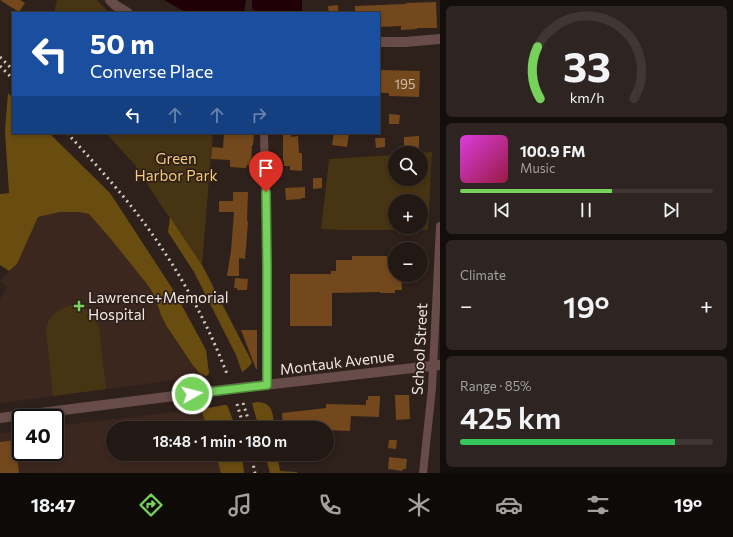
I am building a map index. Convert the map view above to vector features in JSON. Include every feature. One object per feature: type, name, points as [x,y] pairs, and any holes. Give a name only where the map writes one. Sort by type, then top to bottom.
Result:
[{"type":"street","points":[[110,0],[127,12]]},
{"type":"street","points":[[380,42],[405,42],[440,39]]},
{"type":"street","points":[[264,134],[267,266],[267,385]]},
{"type":"street","name":"School Street","points":[[423,473],[432,388],[437,366],[440,226]]},
{"type":"street","name":"Montauk Avenue","points":[[0,418],[247,387],[437,366]]},
{"type":"shaded area","points":[[164,0],[246,0],[244,12],[185,12]]},
{"type":"shaded area","points":[[252,0],[302,0],[302,12],[262,12],[252,9]]},
{"type":"shaded area","points":[[8,93],[12,97],[12,134],[50,134],[110,193],[174,291],[206,350],[208,375],[206,376],[199,373],[192,364],[167,327],[153,293],[147,284],[89,214],[79,212],[60,212],[38,217],[17,264],[9,271],[0,265],[0,194],[9,193],[5,131]]},
{"type":"shaded area","name":"Lawrence+Memorial Hospital","points":[[60,212],[79,212],[89,214],[144,280],[153,293],[164,322],[170,333],[199,373],[206,376],[0,403],[0,299],[7,287],[0,281],[17,264],[38,217]]},
{"type":"shaded area","points":[[170,217],[202,265],[252,362],[248,368],[242,372],[236,355],[194,272],[168,232]]},
{"type":"shaded area","points":[[257,402],[267,404],[272,410],[274,421],[257,421],[252,403]]},
{"type":"shaded area","points":[[227,405],[233,421],[205,421],[201,409]]},
{"type":"shaded area","points":[[201,409],[205,421],[106,421],[106,461],[218,461],[222,473],[0,473],[0,433],[12,432],[12,461],[64,461],[64,425]]},
{"type":"shaded area","points":[[218,461],[243,461],[244,473],[221,473]]},
{"type":"shaded area","points":[[267,461],[278,461],[280,471],[297,472],[297,473],[270,473]]},
{"type":"green space","points":[[57,0],[97,0],[108,12],[54,12]]},
{"type":"green space","name":"Green Harbor Park","points":[[107,134],[213,134],[202,265],[162,207],[135,165]]},
{"type":"green space","points":[[428,152],[432,152],[428,230],[428,194],[388,194],[388,230],[321,229],[329,159],[388,155],[388,186],[428,186]]},
{"type":"green space","points":[[68,306],[84,308],[87,310],[99,327],[106,389],[53,396],[46,330],[51,317]]},
{"type":"building","points":[[0,0],[20,0],[25,3],[19,12]]},
{"type":"building","points":[[436,2],[437,28],[401,30],[401,26],[380,27],[380,12],[355,12],[355,6]]},
{"type":"building","points":[[338,5],[338,12],[329,12],[328,6]]},
{"type":"building","points":[[380,70],[420,71],[419,97],[389,96],[389,93],[380,93]]},
{"type":"building","points":[[389,114],[400,115],[399,124],[389,124]]},
{"type":"building","points":[[224,134],[254,134],[251,165],[247,165],[246,168],[230,167],[230,160],[211,159],[212,147],[223,148]]},
{"type":"building","points":[[283,134],[291,134],[291,137],[298,136],[299,153],[302,153],[302,171],[290,170],[290,166],[284,166]]},
{"type":"building","points":[[334,134],[349,134],[347,147],[332,145]]},
{"type":"building","points":[[419,136],[419,146],[404,146],[404,137]]},
{"type":"building","points":[[375,138],[385,138],[385,147],[376,148]]},
{"type":"building","points":[[313,178],[322,178],[322,188],[313,189]]},
{"type":"building","points":[[305,187],[305,198],[286,200],[285,188]]},
{"type":"building","points":[[233,192],[248,192],[248,221],[245,259],[239,258],[239,276],[227,276],[231,251],[234,212],[219,212],[219,201],[233,201]]},
{"type":"building","points":[[352,256],[387,256],[388,282],[401,282],[402,290],[395,290],[395,293],[332,293],[332,326],[290,326],[290,274],[331,274],[331,271],[336,271],[336,260],[352,260]]},
{"type":"building","points":[[235,278],[248,279],[247,290],[237,290],[237,288],[234,288]]},
{"type":"building","points":[[241,330],[257,330],[257,369],[256,369]]},
{"type":"building","points":[[395,395],[409,395],[410,419],[396,420]]},
{"type":"building","points":[[368,396],[380,396],[379,417],[351,416],[350,431],[334,430],[334,421],[283,421],[282,413],[326,408],[326,404],[366,405],[366,400],[368,400]]},
{"type":"building","points":[[12,440],[12,461],[18,461],[19,473],[0,473],[0,442]]},
{"type":"building","points":[[389,440],[397,440],[396,449],[388,448]]},
{"type":"building","points":[[389,457],[407,459],[406,469],[403,469],[402,471],[388,469]]},
{"type":"railway","points":[[0,57],[12,69]]},
{"type":"railway","points":[[0,66],[12,78]]},
{"type":"railway","points":[[68,134],[129,204],[163,250],[182,280],[198,310],[227,374]]},
{"type":"railway","points":[[243,403],[249,421]]},
{"type":"railway","points":[[237,404],[242,421]]},
{"type":"railway","points":[[252,461],[255,473]]},
{"type":"place","name":"Lawrence+Memorial Hospital","points":[[79,306]]},
{"type":"route","points":[[192,394],[267,385],[266,192]]}]
